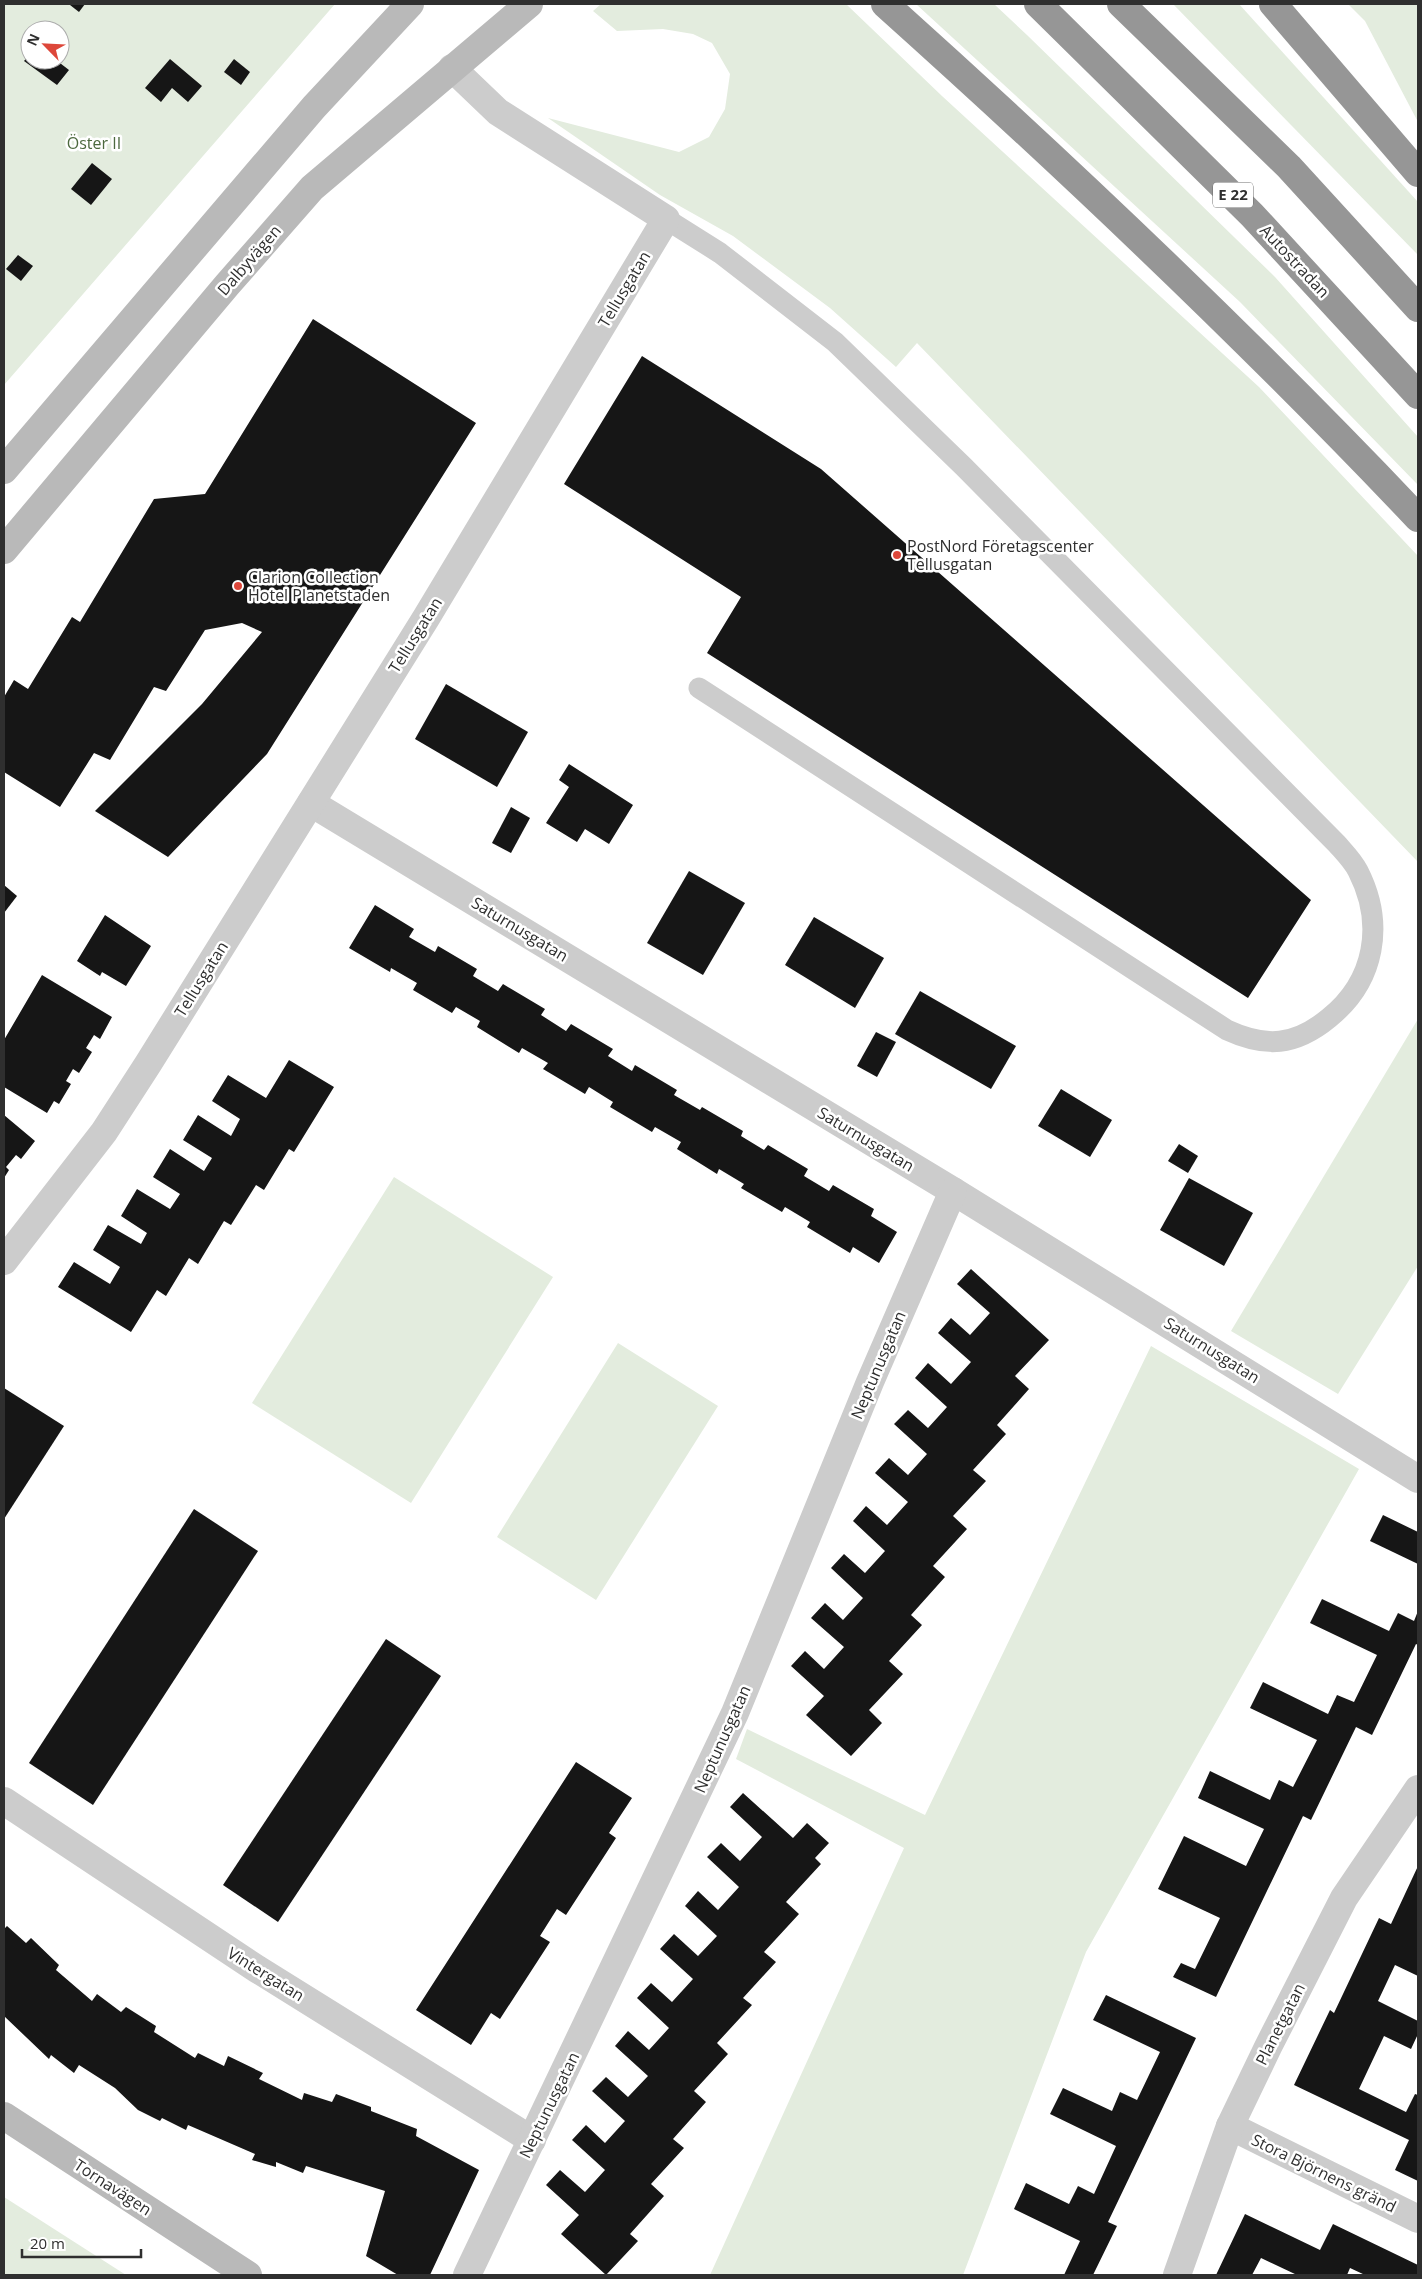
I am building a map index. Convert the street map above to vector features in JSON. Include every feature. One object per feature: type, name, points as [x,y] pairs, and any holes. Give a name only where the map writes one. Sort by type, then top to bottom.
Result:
[{"type":"highway","points":[[885,4],[1122,221],[1254,350],[1418,518]]},
{"type":"highway","name":"Autostradan","points":[[1038,4],[1252,215],[1418,395]]},
{"type":"highway","points":[[1121,4],[1289,167],[1418,308]]},
{"type":"highway","points":[[1273,4],[1418,173]]},
{"type":"main road","points":[[4,470],[301,122],[410,4]]},
{"type":"main road","name":"Dalbyvägen","points":[[4,550],[227,285],[312,188],[529,4]]},
{"type":"main road","name":"Tornavägen","points":[[4,2116],[248,2275]]},
{"type":"street","points":[[452,68],[498,112],[666,219]]},
{"type":"street","name":"Tellusgatan","points":[[4,1261],[104,1132],[430,610],[666,219]]},
{"type":"street","name":"Saturnusgatan","points":[[311,803],[953,1191],[1418,1480]]},
{"type":"street","name":"Neptunusgatan","points":[[467,2275],[735,1713],[870,1382],[953,1191]]},
{"type":"street","name":"Planetgatan","points":[[1177,2275],[1230,2126],[1268,2047],[1344,1898],[1418,1789]]},
{"type":"street","name":"Vintergatan","points":[[4,1801],[256,1969],[532,2140]]},
{"type":"street","name":"Stora Björnens gränd","points":[[1230,2126],[1418,2219]]},
{"type":"lane","points":[[666,219],[720,253],[835,342],[964,467],[1337,844],[1358,870],[1370,907],[1373,928],[1368,966],[1360,983],[1350,997],[1338,1011],[1319,1026],[1300,1037],[1283,1042],[1246,1039],[1227,1030],[699,688]]},
{"type":"green space","name":"Öster II","points":[[4,4],[335,4],[4,385]]},
{"type":"green space","points":[[601,4],[846,4],[942,96],[1259,387],[1418,556],[1418,862],[917,343],[896,367],[830,308],[733,236],[660,195],[548,118],[679,152],[709,137],[725,109],[730,74],[712,43],[693,34],[663,29],[617,31],[593,11]]},
{"type":"green space","points":[[916,4],[994,4],[1027,35],[1275,277],[1418,437],[1418,485],[1240,302]]},
{"type":"green space","points":[[1173,4],[1239,4],[1418,202],[1418,255]]},
{"type":"green space","points":[[1348,4],[1418,4],[1418,122],[1365,21]]},
{"type":"green space","points":[[1418,1019],[1418,1266],[1338,1394],[1231,1331]]},
{"type":"green space","points":[[394,1177],[553,1277],[411,1503],[252,1403]]},
{"type":"green space","points":[[618,1343],[718,1406],[596,1600],[497,1537]]},
{"type":"green space","points":[[1151,1346],[1359,1469],[1086,1952],[963,2275],[710,2275],[904,1848],[736,1759],[747,1729],[925,1815]]},
{"type":"green space","points":[[4,2197],[126,2275],[4,2275]]},
{"type":"building","points":[[71,4],[85,4],[79,12]]},
{"type":"building","points":[[170,59],[202,86],[188,102],[172,88],[161,102],[145,88]]},
{"type":"building","points":[[234,59],[250,72],[241,85],[224,72]]},
{"type":"building","points":[[36,70],[69,70],[57,85]]},
{"type":"building","points":[[92,163],[112,179],[91,205],[71,189]]},
{"type":"building","points":[[18,255],[33,266],[21,281],[6,269]]},
{"type":"building","name":"Clarion Collection Hotel Planetstaden","points":[[313,319],[476,423],[267,754],[168,857],[95,811],[202,704],[262,632],[242,623],[205,630],[166,691],[154,687],[110,760],[94,753],[60,807],[4,772],[4,697],[14,680],[28,689],[72,617],[80,622],[154,499],[205,494]]},
{"type":"building","points":[[642,356],[821,469],[1311,900],[1248,998],[707,653],[741,597],[564,484]]},
{"type":"building","points":[[446,684],[528,732],[497,787],[415,739]]},
{"type":"building","points":[[569,764],[633,805],[609,844],[585,829],[577,842],[546,823],[569,787],[559,780]]},
{"type":"building","points":[[511,807],[530,818],[511,853],[492,843]]},
{"type":"building","points":[[689,871],[745,903],[703,975],[647,943]]},
{"type":"building","points":[[4,885],[17,896],[4,913]]},
{"type":"building","points":[[375,905],[414,929],[409,937],[435,952],[438,946],[477,969],[473,976],[498,991],[503,984],[545,1009],[541,1015],[566,1031],[571,1024],[613,1049],[608,1056],[632,1071],[635,1065],[677,1090],[674,1095],[700,1110],[702,1107],[743,1131],[741,1136],[764,1150],[768,1145],[808,1169],[804,1176],[829,1191],[833,1185],[874,1209],[871,1216],[897,1232],[879,1263],[853,1247],[850,1253],[807,1227],[810,1222],[785,1207],[782,1212],[741,1188],[744,1184],[719,1169],[717,1174],[677,1149],[681,1142],[655,1127],[652,1132],[610,1107],[613,1102],[589,1087],[585,1094],[543,1069],[548,1063],[522,1048],[519,1053],[477,1027],[480,1021],[456,1007],[452,1013],[413,990],[417,983],[391,968],[390,972],[349,948]]},
{"type":"building","points":[[105,915],[151,946],[126,986],[102,972],[100,976],[77,961]]},
{"type":"building","points":[[814,917],[884,958],[855,1008],[785,965]]},
{"type":"building","points":[[42,975],[112,1017],[100,1039],[94,1035],[86,1048],[92,1052],[79,1073],[73,1069],[66,1081],[71,1084],[59,1104],[54,1101],[47,1113],[4,1087],[4,1040]]},
{"type":"building","points":[[920,991],[1016,1046],[991,1089],[895,1034]]},
{"type":"building","points":[[876,1032],[896,1042],[877,1077],[857,1066]]},
{"type":"building","points":[[289,1060],[334,1087],[294,1152],[289,1149],[264,1190],[256,1185],[231,1225],[224,1221],[198,1264],[189,1258],[166,1296],[157,1290],[131,1332],[58,1287],[74,1262],[110,1284],[120,1267],[93,1250],[108,1225],[141,1244],[147,1233],[121,1216],[137,1189],[170,1209],[180,1194],[153,1177],[170,1149],[204,1171],[212,1158],[183,1140],[198,1115],[231,1136],[240,1119],[212,1101],[228,1075],[266,1098]]},
{"type":"building","points":[[1061,1089],[1112,1120],[1090,1157],[1038,1126]]},
{"type":"building","points":[[4,1115],[35,1141],[21,1159],[16,1155],[6,1167],[9,1170],[4,1178]]},
{"type":"building","points":[[1179,1144],[1198,1156],[1188,1173],[1168,1161]]},
{"type":"building","points":[[1189,1178],[1253,1213],[1224,1266],[1160,1230]]},
{"type":"building","points":[[971,1269],[1049,1340],[1015,1376],[1029,1389],[997,1425],[1006,1434],[973,1470],[986,1481],[953,1516],[967,1529],[933,1566],[945,1577],[911,1615],[922,1625],[889,1661],[903,1674],[869,1710],[882,1723],[851,1756],[806,1715],[824,1696],[791,1666],[805,1651],[824,1669],[844,1647],[811,1618],[825,1603],[843,1620],[863,1598],[831,1568],[844,1554],[865,1573],[885,1551],[853,1521],[866,1506],[887,1525],[908,1502],[875,1473],[889,1458],[908,1475],[927,1454],[894,1424],[908,1410],[928,1428],[947,1407],[915,1378],[928,1363],[951,1384],[971,1362],[938,1333],[951,1318],[970,1335],[990,1313],[957,1284]]},
{"type":"building","points":[[4,1388],[64,1426],[4,1519]]},
{"type":"building","points":[[194,1509],[258,1551],[93,1805],[29,1763]]},
{"type":"building","points":[[1383,1515],[1418,1532],[1418,1564],[1370,1541]]},
{"type":"building","points":[[1322,1599],[1389,1631],[1398,1613],[1414,1621],[1418,1611],[1418,1645],[1416,1644],[1372,1735],[1356,1727],[1311,1820],[1303,1816],[1216,1997],[1173,1977],[1181,1963],[1195,1969],[1220,1918],[1158,1889],[1184,1836],[1246,1866],[1264,1829],[1198,1798],[1210,1771],[1270,1800],[1279,1780],[1293,1787],[1317,1740],[1250,1708],[1263,1682],[1328,1714],[1337,1695],[1354,1702],[1377,1655],[1310,1623]]},
{"type":"building","points":[[386,1639],[441,1676],[278,1922],[223,1885]]},
{"type":"building","points":[[576,1762],[632,1798],[609,1833],[616,1838],[566,1915],[557,1909],[540,1936],[550,1942],[500,2019],[491,2013],[471,2045],[416,2010]]},
{"type":"building","points":[[743,1793],[793,1838],[807,1823],[829,1843],[815,1858],[821,1864],[786,1902],[799,1914],[764,1952],[776,1962],[743,1998],[752,2005],[717,2043],[728,2054],[694,2091],[706,2102],[673,2139],[684,2148],[651,2184],[664,2196],[630,2234],[638,2241],[606,2275],[561,2234],[579,2215],[546,2185],[560,2170],[585,2192],[605,2170],[572,2140],[586,2125],[605,2143],[625,2121],[592,2091],[606,2077],[628,2097],[648,2076],[615,2046],[628,2031],[649,2050],[669,2028],[637,1998],[651,1983],[672,2002],[693,1979],[660,1949],[674,1934],[698,1956],[717,1936],[685,1906],[698,1891],[718,1910],[739,1887],[707,1857],[721,1843],[740,1861],[762,1837],[730,1807]]},
{"type":"building","points":[[1418,1866],[1418,1976],[1395,1965],[1378,2001],[1418,2021],[1418,2034],[1411,2049],[1384,2036],[1359,2089],[1406,2112],[1415,2094],[1418,2095],[1418,2181],[1395,2170],[1409,2140],[1294,2085],[1330,2010],[1334,2013],[1379,1918],[1391,1924]]},
{"type":"building","points":[[7,1926],[26,1943],[31,1938],[59,1965],[56,1970],[92,2001],[97,1994],[121,2012],[126,2007],[156,2026],[154,2032],[195,2058],[198,2053],[224,2066],[228,2056],[263,2073],[259,2079],[302,2100],[304,2093],[332,2102],[336,2094],[371,2107],[371,2111],[417,2129],[416,2136],[479,2170],[430,2275],[398,2275],[366,2256],[385,2191],[306,2166],[303,2173],[276,2162],[276,2167],[252,2160],[255,2154],[188,2125],[186,2130],[162,2118],[160,2121],[138,2110],[115,2088],[79,2065],[74,2073],[51,2055],[49,2059],[4,2016],[4,1929]]},
{"type":"building","points":[[1106,1995],[1196,2038],[1108,2222],[1117,2226],[1093,2275],[1064,2275],[1080,2241],[1014,2209],[1026,2183],[1069,2204],[1078,2186],[1094,2194],[1116,2146],[1050,2114],[1063,2088],[1112,2111],[1120,2092],[1137,2100],[1160,2052],[1093,2020]]},
{"type":"building","points":[[1245,2214],[1320,2250],[1333,2224],[1418,2265],[1418,2275],[1365,2275],[1350,2268],[1347,2275],[1297,2275],[1261,2258],[1252,2275],[1216,2275]]},
{"type":"place","name":"PostNord Företagscenter Tellusgatan","points":[[897,555]]},
{"type":"place","name":"Clarion Collection Hotel Planetstaden","points":[[238,586]]}]
